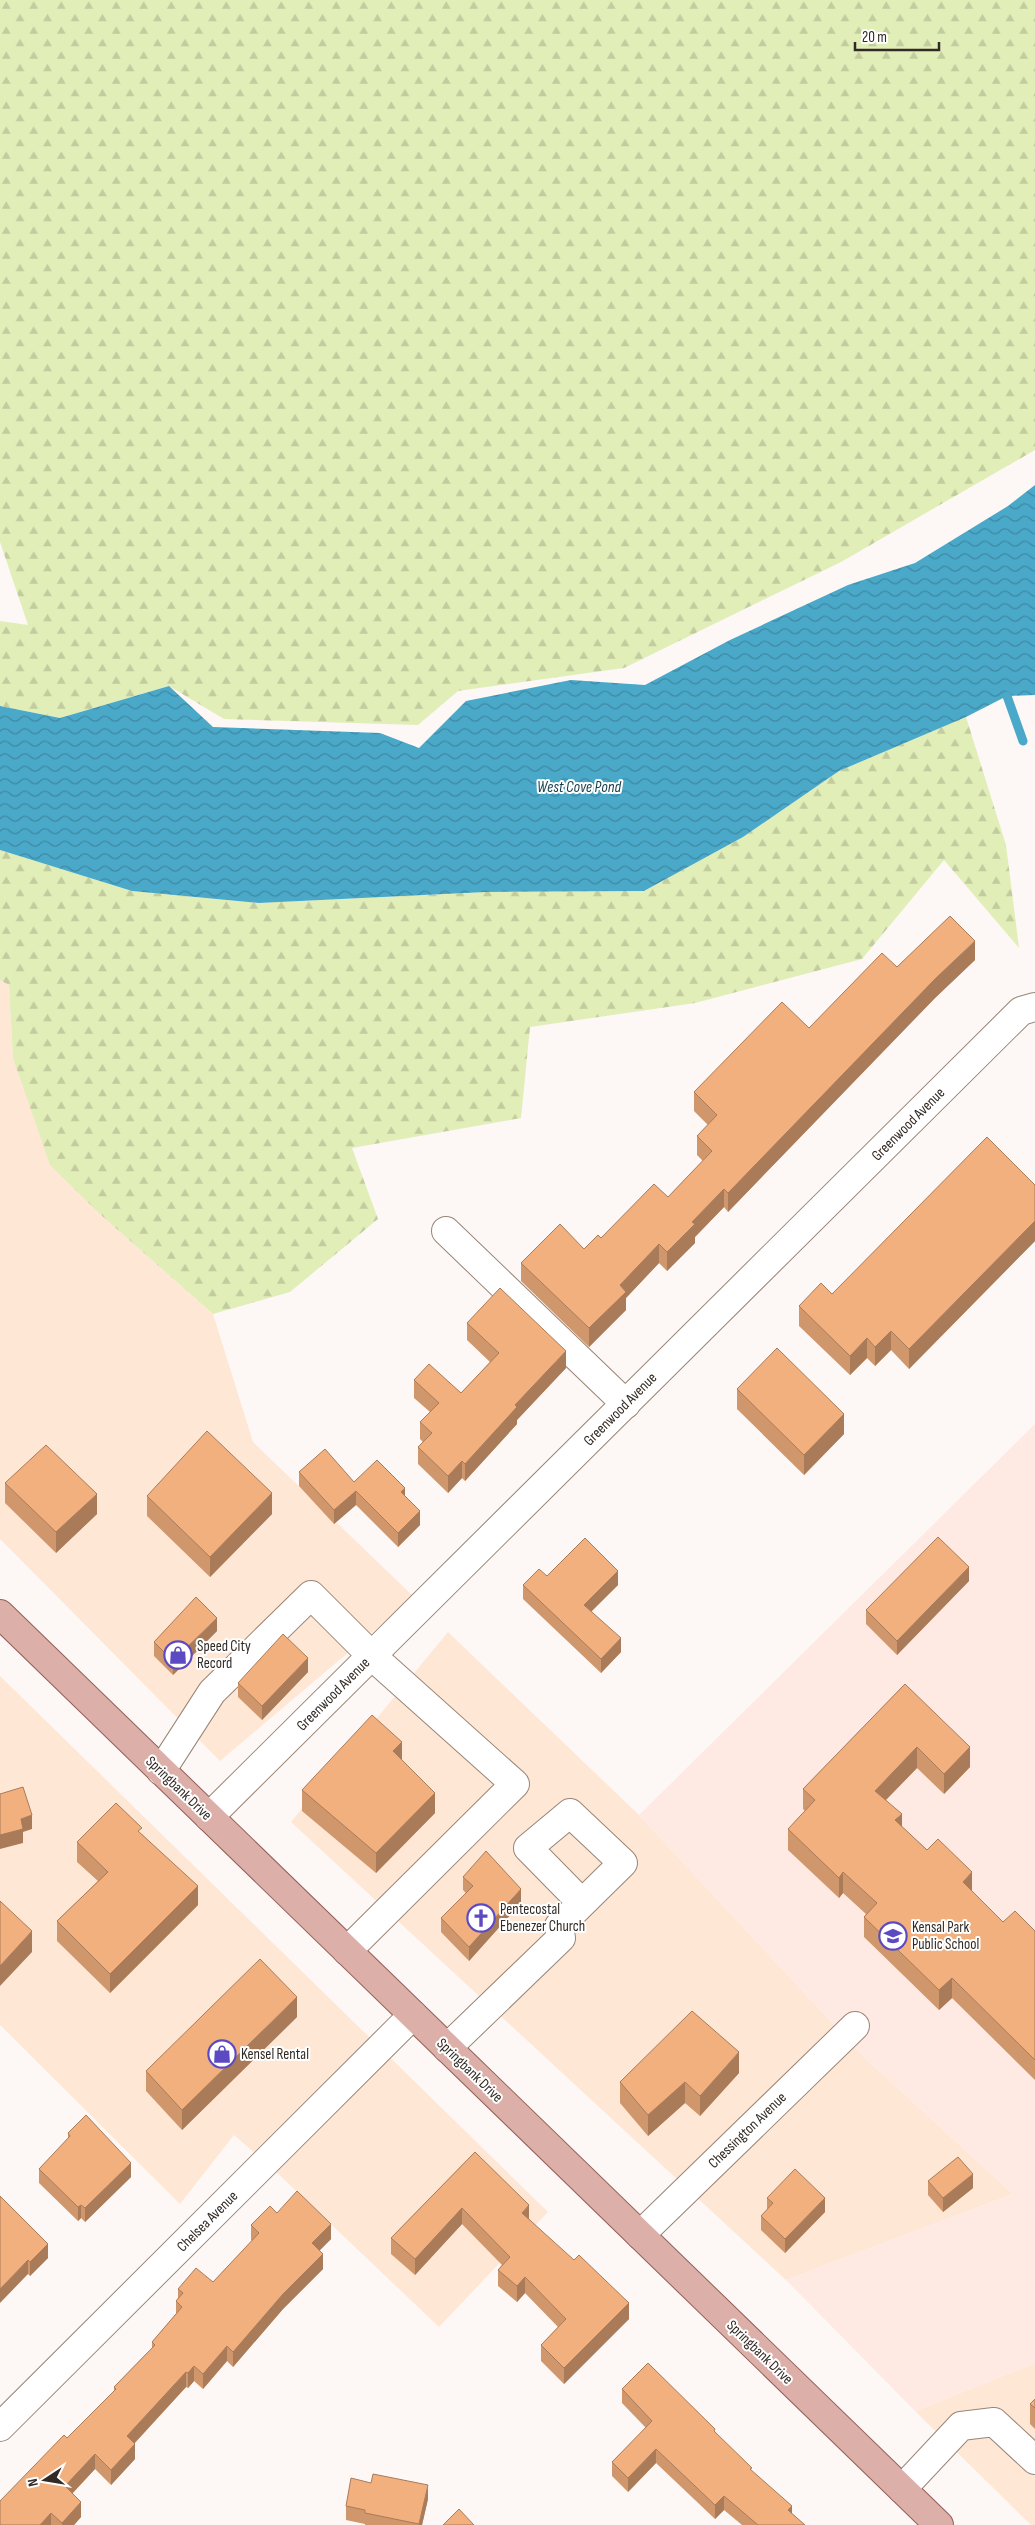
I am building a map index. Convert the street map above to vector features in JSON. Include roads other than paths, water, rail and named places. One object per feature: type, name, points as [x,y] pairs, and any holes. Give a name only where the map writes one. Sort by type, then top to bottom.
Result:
[{"type":"main road","name":"Springbank Drive","points":[[0,1614],[939,2525]]},
{"type":"street","name":"Greenwood Avenue","points":[[209,1817],[1021,1011],[1035,1007]]},
{"type":"street","points":[[446,1231],[626,1404]]},
{"type":"street","points":[[161,1771],[212,1692],[311,1595],[372,1656],[514,1784],[347,1951]]},
{"type":"street","points":[[447,2048],[561,1938],[559,1926],[582,1903]]},
{"type":"street","name":"Chelsea Avenue","points":[[0,2427],[414,2015]]},
{"type":"street","name":"Chessington Avenue","points":[[640,2235],[854,2026]]},
{"type":"street","points":[[902,2489],[961,2426],[994,2422],[1035,2460]]},
{"type":"water","name":"West Cove Pond","points":[[1035,485],[1035,695],[1007,696],[966,717],[839,771],[743,837],[644,891],[486,892],[259,903],[132,891],[0,850],[0,706],[60,718],[169,686],[213,727],[380,733],[419,748],[466,701],[571,680],[645,685],[730,640],[848,585],[915,563],[1008,506]]},
{"type":"waterway","points":[[1007,696],[1023,741]]},
{"type":"place","name":"Speed City Record","points":[[178,1655]]},
{"type":"place","name":"Pentecostal Ebenezer Church","points":[[481,1918]]},
{"type":"place","name":"Kensal Park Public School","points":[[893,1936]]},
{"type":"place","name":"Kensel Rental","points":[[222,2054]]}]
